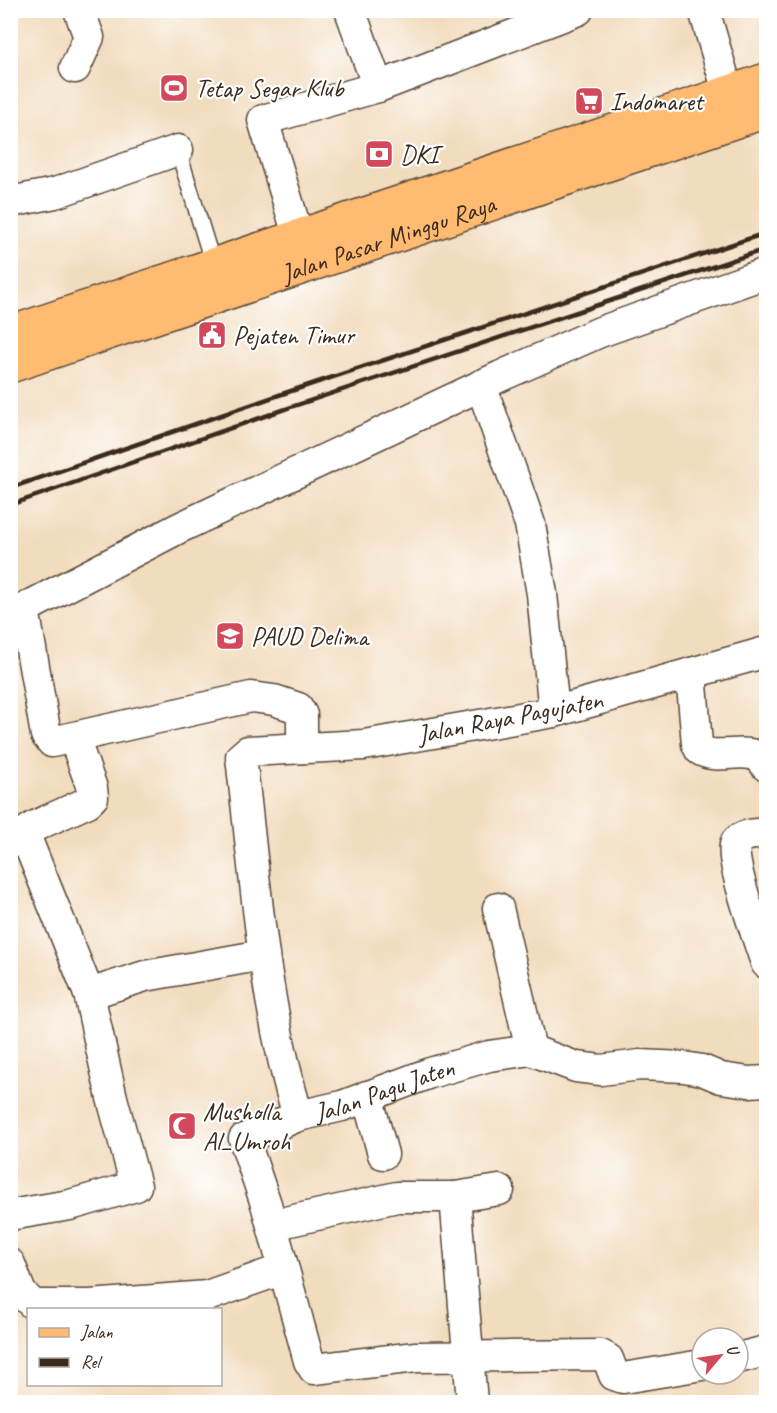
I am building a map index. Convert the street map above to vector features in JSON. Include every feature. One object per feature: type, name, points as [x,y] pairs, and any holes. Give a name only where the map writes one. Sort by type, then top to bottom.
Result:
[{"type":"main road","name":"Jalan Pasar Minggu Raya","points":[[10,333],[766,80]]},
{"type":"main road","name":"Jalan Pasar Minggu Raya","points":[[10,366],[766,111]]},
{"type":"street","points":[[75,68],[89,37],[79,10]]},
{"type":"street","points":[[350,10],[378,87]]},
{"type":"street","points":[[298,235],[266,130],[578,10]]},
{"type":"street","points":[[704,10],[728,92]]},
{"type":"street","points":[[10,202],[55,193],[179,152]]},
{"type":"street","points":[[302,748],[302,715],[298,708],[274,700],[251,697],[198,707],[56,743],[52,742],[46,735],[17,613],[179,528],[482,385],[600,332],[766,273]]},
{"type":"street","points":[[482,385],[530,524],[542,594],[554,712]]},
{"type":"street","name":"Jalan Raya Pagujaten","points":[[248,751],[364,745],[554,712],[766,652]]},
{"type":"street","points":[[691,673],[697,744],[700,750],[713,754],[754,754],[761,757],[766,766]]},
{"type":"street","points":[[10,1215],[70,1205],[136,1186],[112,1098],[89,994],[18,839],[35,826],[88,802],[93,797],[92,788],[74,738]]},
{"type":"street","name":"Jalan Pagu Jaten","points":[[248,751],[241,757],[263,955],[284,1064],[298,1116],[342,1106],[430,1072],[479,1059],[531,1050]]},
{"type":"street","points":[[766,833],[743,837],[736,842],[734,849],[738,874],[766,963]]},
{"type":"street","points":[[498,908],[531,1050],[576,1067],[601,1070],[640,1065],[684,1067],[702,1070],[721,1078],[749,1082],[766,1081]]},
{"type":"street","points":[[89,994],[146,976],[263,955]]},
{"type":"street","points":[[367,1096],[383,1154]]},
{"type":"street","points":[[298,1116],[244,1139],[272,1225],[309,1361],[314,1369],[416,1357],[600,1355],[608,1359],[614,1375],[623,1378],[690,1367]]},
{"type":"street","points":[[272,1225],[397,1197],[455,1197],[499,1190]]},
{"type":"street","points":[[455,1197],[472,1402]]},
{"type":"street","points":[[10,1264],[21,1293],[34,1305],[161,1305],[207,1296],[284,1269]]},
{"type":"street","points":[[750,1355],[766,1351]]},
{"type":"lane","points":[[179,152],[213,264]]},
{"type":"railway","points":[[10,488],[282,394],[766,233]]},
{"type":"railway","points":[[10,505],[291,407],[766,249]]},
{"type":"place","name":"Tetap Segar Klub","points":[[174,88]]},
{"type":"place","name":"Indomaret","points":[[589,101]]},
{"type":"place","name":"DKI","points":[[379,154]]},
{"type":"place","name":"Pejaten Timur","points":[[212,335]]},
{"type":"place","name":"PAUD Delima","points":[[230,636]]},
{"type":"place","name":"Musholla Al_Umroh","points":[[182,1126]]}]
